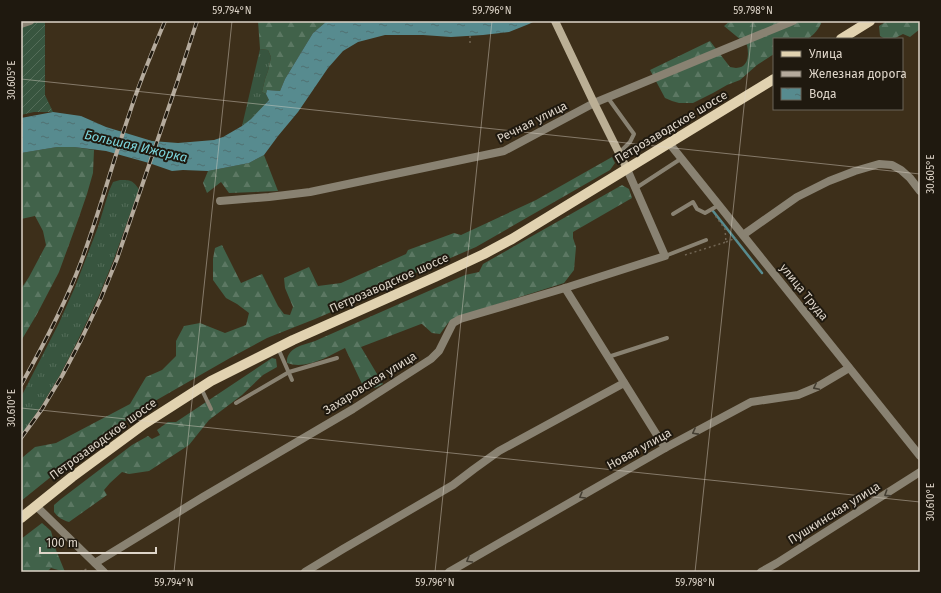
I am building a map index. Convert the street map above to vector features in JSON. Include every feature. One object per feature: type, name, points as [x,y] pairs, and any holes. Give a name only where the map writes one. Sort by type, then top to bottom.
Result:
[{"type":"main road","points":[[555,21],[627,168]]},
{"type":"main road","points":[[842,38],[870,21]]},
{"type":"main road","name":"Петрозаводское шоссе","points":[[21,518],[72,477],[144,424],[210,381],[278,348],[484,254],[512,239],[773,80]]},
{"type":"street","points":[[21,24],[30,21]]},
{"type":"street","name":"Речная улица","points":[[220,201],[310,192],[504,151],[594,103],[793,21]]},
{"type":"street","name":"улица Труда","points":[[669,142],[719,205],[740,236],[920,456]]},
{"type":"street","points":[[740,236],[797,197],[829,181],[879,164],[892,165],[901,170],[920,190]]},
{"type":"street","points":[[627,168],[666,256]]},
{"type":"street","name":"Захаровская улица","points":[[95,563],[209,493],[353,409],[431,359],[439,351],[453,323],[460,319],[666,256]]},
{"type":"street","points":[[565,288],[665,448]]},
{"type":"street","name":"Новая улица","points":[[449,572],[665,448],[751,402],[798,395],[817,387],[849,368]]},
{"type":"street","points":[[305,572],[453,485],[499,451],[624,384]]},
{"type":"street","name":"Пушкинская улица","points":[[761,572],[784,559],[920,472]]},
{"type":"street","points":[[36,506],[104,572]]},
{"type":"lane","points":[[608,98],[634,134],[630,142],[619,153]]},
{"type":"lane","points":[[636,189],[682,158]]},
{"type":"lane","points":[[674,214],[692,202],[697,209],[705,213],[719,205]]},
{"type":"lane","points":[[666,256],[706,240]]},
{"type":"lane","points":[[608,357],[667,338]]},
{"type":"lane","points":[[278,348],[292,380]]},
{"type":"lane","points":[[236,403],[289,372],[337,358]]},
{"type":"lane","points":[[200,387],[211,409]]},
{"type":"path","points":[[470,34],[470,43]]},
{"type":"path","points":[[726,242],[740,236]]},
{"type":"green space","points":[[21,21],[45,21],[45,95],[53,112],[34,112],[21,115]]},
{"type":"green space","points":[[258,21],[327,21],[313,33],[285,79],[280,91],[267,90],[266,94],[262,92],[271,57],[268,50],[260,49]]},
{"type":"green space","points":[[730,21],[822,21],[816,32],[809,38],[773,38],[773,55],[757,65],[740,80],[727,85],[693,103],[679,103],[665,98],[650,70],[710,41],[730,67],[740,67],[746,63],[748,56],[747,45],[724,26]]},
{"type":"green space","points":[[887,21],[920,21],[920,29],[910,37],[903,34],[894,38],[884,38],[880,36],[879,26]]},
{"type":"green space","points":[[260,49],[268,50],[271,57],[262,92],[266,94],[269,100],[251,119],[242,126]]},
{"type":"green space","points":[[57,147],[74,147],[94,150],[93,173],[59,272],[21,341],[21,289],[46,245],[43,231],[35,216],[21,219],[21,153]]},
{"type":"green space","points":[[264,155],[278,191],[229,193],[221,182],[207,193],[203,183],[208,171],[249,163]]},
{"type":"green space","points":[[612,157],[615,163],[610,170],[476,247],[411,275],[350,304],[267,338],[148,405],[52,476],[21,501],[21,460],[23,457],[35,447],[56,443],[130,404],[146,377],[162,370],[176,356],[176,341],[184,326],[200,323],[225,333],[246,325],[249,313],[226,298],[213,280],[213,259],[215,248],[222,245],[241,283],[262,274],[278,306],[284,314],[290,315],[293,307],[285,288],[284,278],[309,267],[318,286],[341,283],[406,254],[408,250],[454,233],[461,235],[536,200]]},
{"type":"green space","points":[[120,180],[131,181],[139,189],[114,259],[98,298],[60,375],[40,408],[21,435],[21,397],[59,323],[75,287],[98,227],[113,182]]},
{"type":"green space","points":[[622,185],[629,189],[632,198],[573,232],[576,247],[574,270],[564,283],[457,317],[448,323],[440,334],[432,333],[421,324],[361,347],[383,384],[375,388],[371,385],[363,386],[345,348],[325,358],[302,365],[287,363],[289,354],[296,348],[465,275],[479,272],[483,264]]},
{"type":"green space","points":[[272,358],[276,359],[277,367],[263,375],[242,395],[209,420],[189,445],[149,471],[129,474],[122,472],[104,490],[107,495],[69,522],[60,518],[54,512],[54,505],[132,445],[148,436],[152,439],[160,435],[157,430],[168,422],[176,422]]},
{"type":"green space","points":[[42,523],[51,531],[56,550],[65,572],[51,568],[47,572],[21,572],[21,539]]},
{"type":"water","name":"Большая Ижорка","points":[[327,21],[535,21],[509,32],[451,37],[385,35],[358,42],[343,51],[328,68],[298,112],[264,155],[249,163],[208,171],[172,171],[106,151],[74,147],[57,147],[21,153],[21,118],[53,112],[81,116],[106,127],[152,141],[178,143],[214,140],[223,137],[251,119],[269,100],[266,94],[267,90],[280,91],[285,79],[313,33]]},
{"type":"waterway","points":[[713,211],[762,273]]},
{"type":"railway","points":[[21,385],[53,325],[75,278],[94,226],[137,91],[165,21]]},
{"type":"railway","points":[[21,438],[42,409],[62,376],[101,298],[117,259],[197,21]]}]
